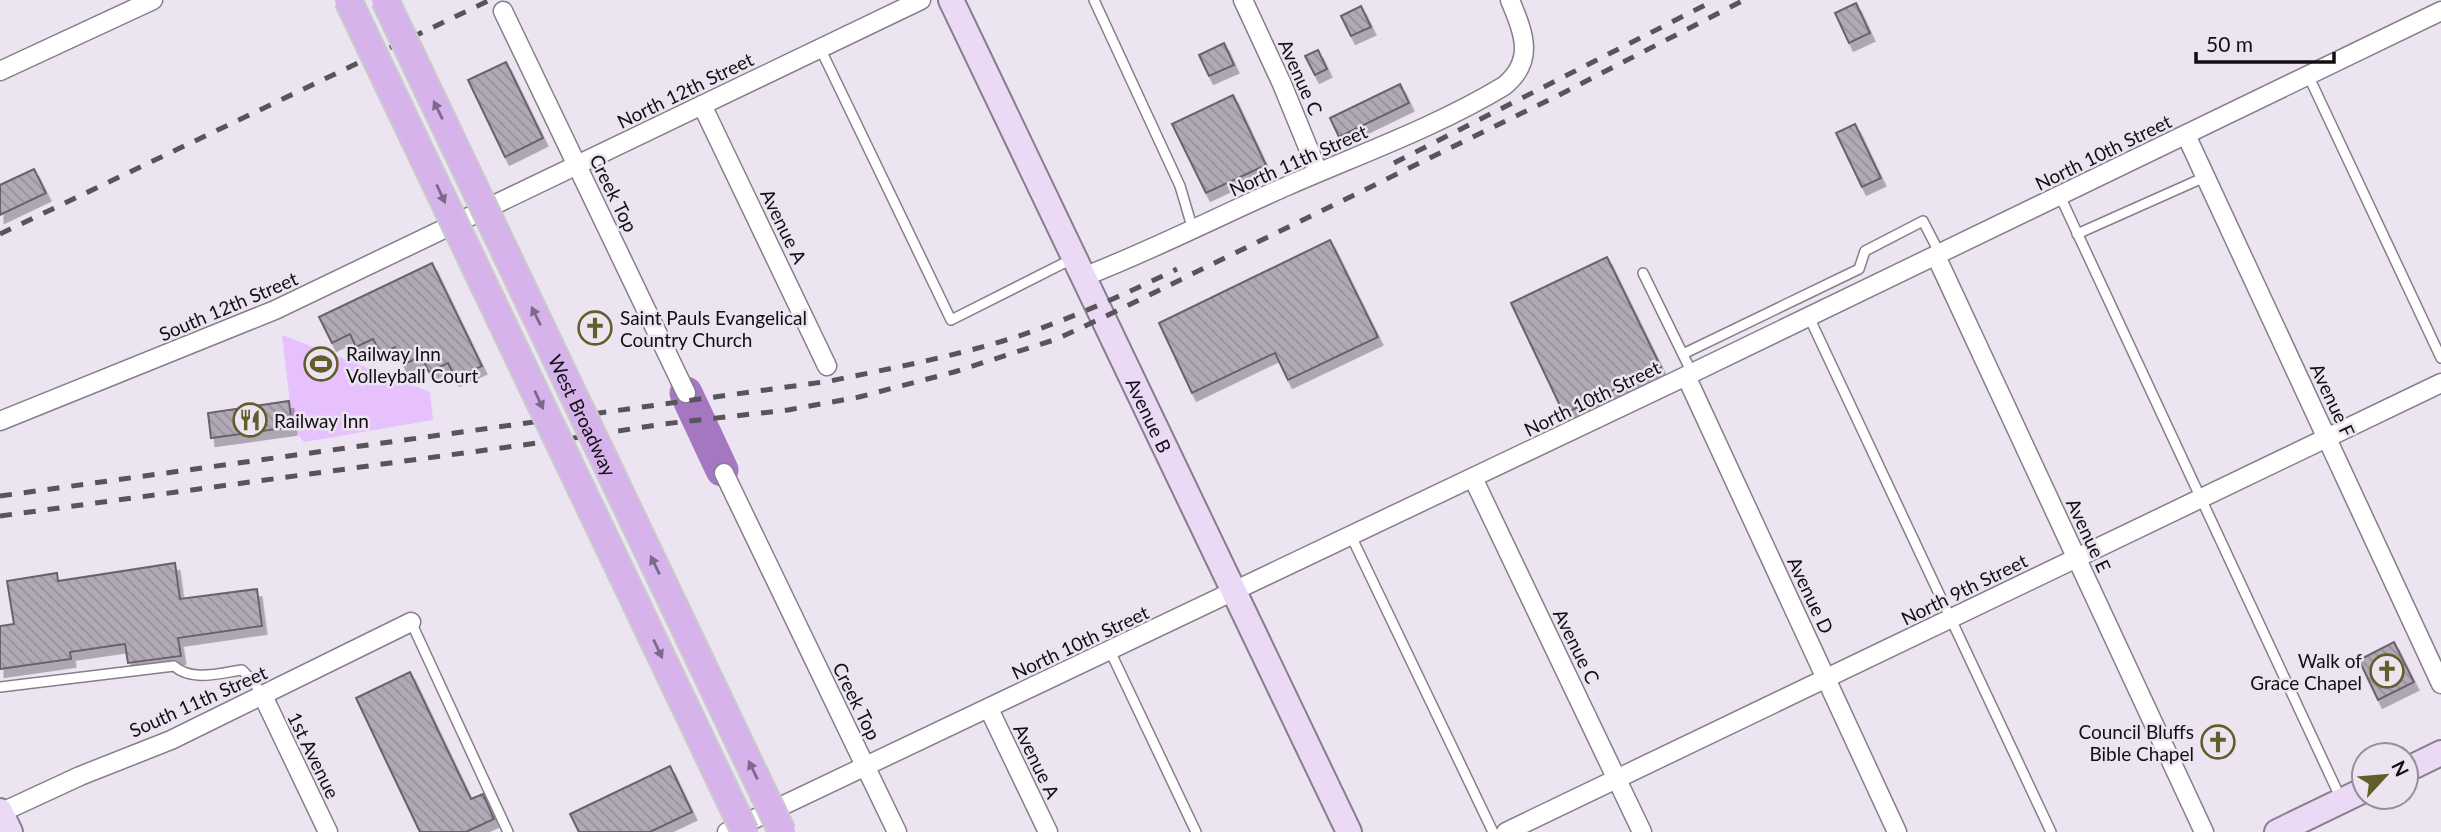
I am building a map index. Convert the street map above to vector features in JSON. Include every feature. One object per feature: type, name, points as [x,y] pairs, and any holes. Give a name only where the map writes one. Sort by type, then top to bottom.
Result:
[{"type":"main road","name":"West Broadway","points":[[348,0],[751,824]]},
{"type":"main road","name":"West Broadway","points":[[385,0],[782,832]]},
{"type":"street","points":[[0,71],[153,0]]},
{"type":"street","name":"North 12th Street","points":[[467,218],[921,0]]},
{"type":"street","name":"Avenue B","points":[[951,0],[1349,832]]},
{"type":"street","name":"Avenue C","points":[[1243,0],[1292,107],[1318,172]]},
{"type":"street","name":"North 11th Street","points":[[1079,267],[1130,259],[1318,172],[1431,124],[1493,92],[1513,78],[1525,55],[1524,41],[1510,0]]},
{"type":"street","name":"Creek Top","points":[[503,11],[686,393]]},
{"type":"street","name":"North 10th Street","points":[[727,832],[751,824],[1351,537],[2308,75],[2439,18]]},
{"type":"street","name":"Avenue A","points":[[702,105],[827,366]]},
{"type":"street","name":"Avenue F","points":[[2186,135],[2441,684]]},
{"type":"street","name":"South 12th Street","points":[[0,421],[275,310],[467,218]]},
{"type":"street","name":"Avenue E","points":[[1938,255],[2204,832]]},
{"type":"street","name":"Avenue D","points":[[1689,375],[1897,832]]},
{"type":"street","name":"North 9th Street","points":[[1506,832],[2441,383]]},
{"type":"street","name":"Creek Top","points":[[724,473],[897,832]]},
{"type":"street","name":"Avenue C","points":[[1473,478],[1642,832]]},
{"type":"street","name":"South 11th Street","points":[[0,812],[80,776],[172,740],[411,622]]},
{"type":"street","name":"1st Avenue","points":[[263,696],[328,832]]},
{"type":"street","name":"Avenue A","points":[[989,709],[1048,832]]},
{"type":"street","points":[[2420,763],[2441,753]]},
{"type":"street","points":[[2277,832],[2350,797]]},
{"type":"street","points":[[0,812],[10,832]]},
{"type":"lane","points":[[1094,0],[1180,186],[1193,230]]},
{"type":"lane","points":[[820,48],[951,320],[1079,267]]},
{"type":"lane","points":[[2308,75],[2441,358]]},
{"type":"lane","points":[[2077,234],[2205,177]]},
{"type":"lane","points":[[2060,196],[2342,801]]},
{"type":"lane","points":[[1683,354],[1859,269],[1864,251],[1923,221],[1938,255]]},
{"type":"lane","points":[[1643,273],[1683,354],[1689,375]]},
{"type":"lane","points":[[1808,317],[2052,832]]},
{"type":"lane","points":[[1351,537],[1493,832]]},
{"type":"lane","points":[[411,622],[508,832]]},
{"type":"lane","points":[[1110,651],[1196,832]]},
{"type":"lane","points":[[0,687],[174,666],[187,675],[197,676],[242,670],[263,696]]},
{"type":"shaded area","name":"Railway Inn Volleyball Court","points":[[282,335],[430,392],[433,420],[304,442],[293,428]]},
{"type":"building","points":[[1856,3],[1870,33],[1849,43],[1835,13]]},
{"type":"building","points":[[1361,6],[1371,27],[1351,36],[1341,16]]},
{"type":"building","points":[[1224,43],[1234,65],[1209,76],[1199,55]]},
{"type":"building","points":[[1318,50],[1327,69],[1315,75],[1305,56]]},
{"type":"building","points":[[506,62],[543,138],[505,157],[468,80]]},
{"type":"building","points":[[1400,84],[1409,103],[1339,137],[1330,118]]},
{"type":"building","points":[[1233,95],[1266,165],[1206,193],[1172,124]]},
{"type":"building","points":[[1855,124],[1881,178],[1862,187],[1836,133]]},
{"type":"building","points":[[34,169],[46,193],[0,215],[0,185]]},
{"type":"building","points":[[1330,240],[1378,337],[1288,380],[1275,353],[1192,393],[1159,323]]},
{"type":"building","points":[[1607,257],[1661,367],[1564,414],[1511,303]]},
{"type":"building","points":[[432,263],[482,366],[455,378],[448,363],[429,372],[421,356],[403,365],[395,347],[381,354],[373,339],[356,347],[350,334],[332,343],[319,317]]},
{"type":"building","name":"Railway Inn","points":[[289,401],[292,427],[211,438],[208,413]]},
{"type":"building","points":[[175,563],[180,599],[257,589],[262,626],[178,638],[181,656],[128,663],[125,644],[70,652],[71,659],[0,669],[0,626],[14,624],[7,581],[57,573],[58,581]]},
{"type":"building","points":[[2394,642],[2414,682],[2378,700],[2359,660]]},
{"type":"building","points":[[410,672],[471,799],[483,794],[494,819],[466,832],[420,832],[356,698]]},
{"type":"building","points":[[670,766],[692,812],[650,832],[579,832],[570,814]]},
{"type":"waterway","points":[[686,393],[722,470]]},
{"type":"railway","points":[[0,234],[490,0]]},
{"type":"railway","points":[[1394,163],[1715,0]]},
{"type":"railway","points":[[0,516],[663,424],[788,410],[859,397],[954,372],[1057,339],[1102,318],[1563,93],[1744,0]]},
{"type":"railway","points":[[0,496],[830,381],[939,358],[1003,341],[1091,308],[1177,269]]},
{"type":"place","name":"Saint Pauls Evangelical Country Church","points":[[595,328]]},
{"type":"place","name":"Railway Inn Volleyball Court","points":[[321,364]]},
{"type":"place","name":"Railway Inn","points":[[250,420]]},
{"type":"place","name":"Walk of Grace Chapel","points":[[2387,671]]},
{"type":"place","name":"Council Bluffs Bible Chapel","points":[[2218,742]]}]
